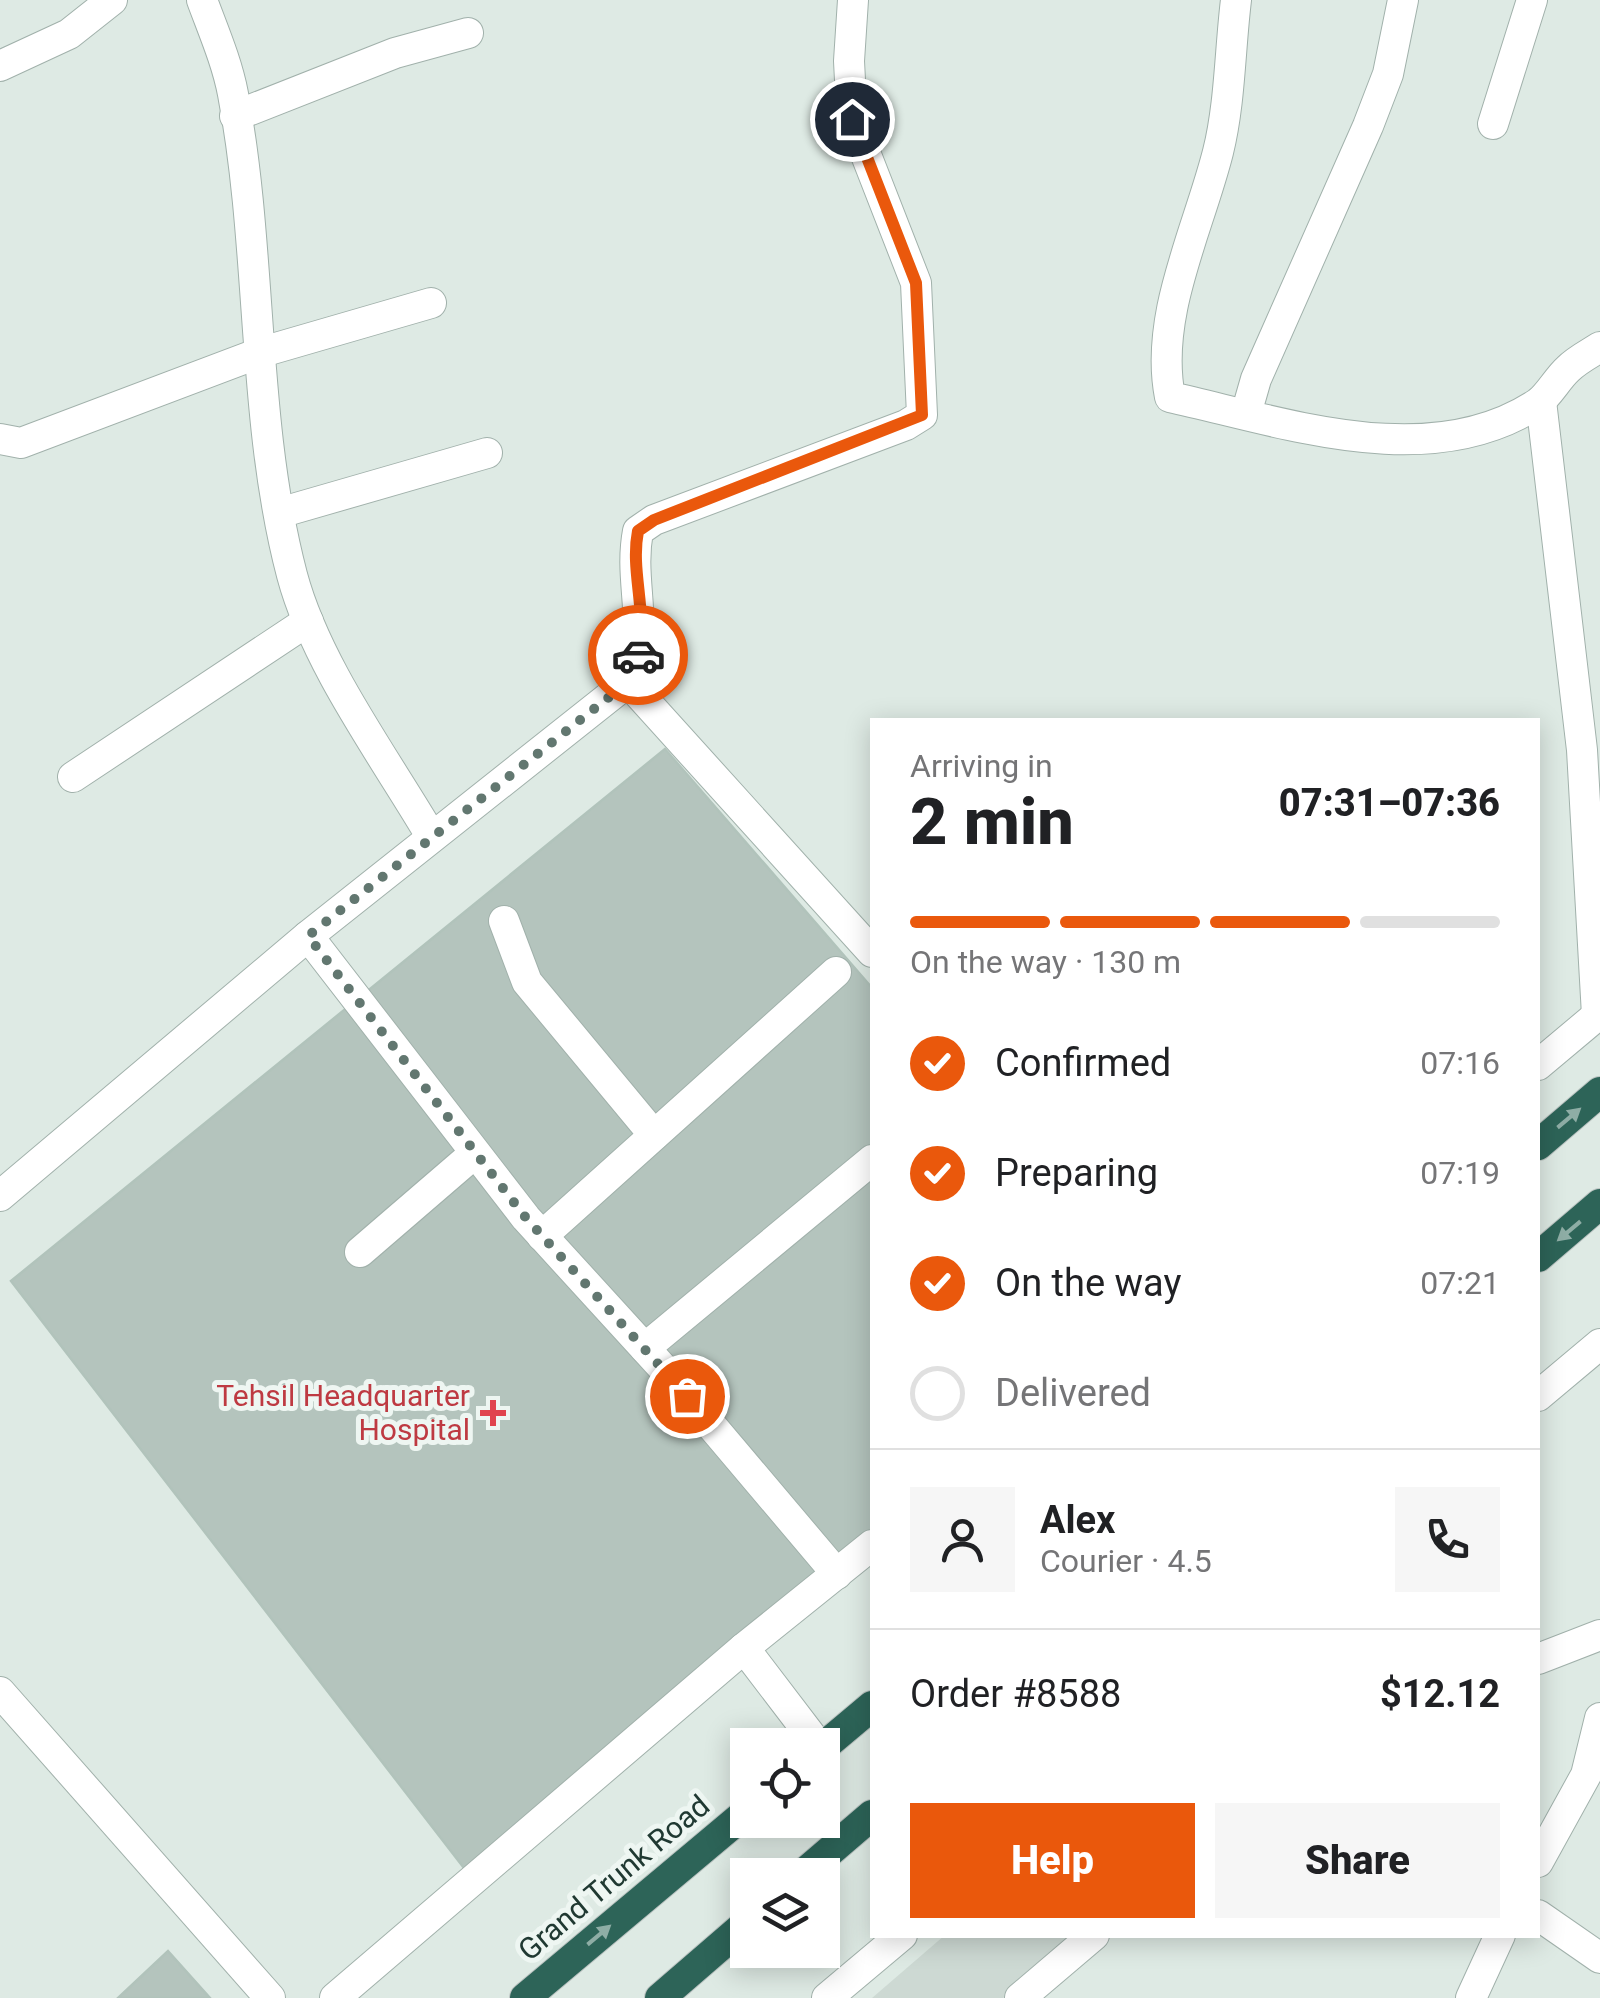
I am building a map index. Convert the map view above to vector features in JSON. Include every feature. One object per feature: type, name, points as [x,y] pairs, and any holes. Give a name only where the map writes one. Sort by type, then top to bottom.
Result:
[{"type":"highway","points":[[1540,1142],[1600,1092]]},
{"type":"highway","points":[[1540,1255],[1600,1204]]},
{"type":"highway","points":[[840,1731],[870,1708]]},
{"type":"highway","points":[[822,1858],[870,1817]]},
{"type":"highway","name":"Grand Trunk Road","points":[[524,1998],[730,1827]]},
{"type":"highway","points":[[660,1998],[730,1938]]},
{"type":"street","points":[[0,66],[69,34],[112,0]]},
{"type":"street","points":[[202,0],[232,92],[279,514],[308,620],[431,836]]},
{"type":"street","points":[[0,1196],[308,936],[628,682],[641,641],[639,578],[632,561],[638,531],[654,520],[922,415],[916,283],[852,119],[849,61],[853,0]]},
{"type":"street","points":[[1236,0],[1220,147],[1170,314],[1164,367],[1170,397],[1362,437],[1424,438],[1497,422],[1541,401],[1570,366],[1600,347]]},
{"type":"street","points":[[1246,414],[1294,288],[1381,92],[1403,0]]},
{"type":"street","points":[[1493,124],[1532,0]]},
{"type":"street","points":[[236,116],[396,53],[468,33]]},
{"type":"street","points":[[0,438],[21,444],[262,352],[431,303]]},
{"type":"street","points":[[1540,1063],[1598,1014],[1582,750],[1541,401]]},
{"type":"street","points":[[279,514],[487,453]]},
{"type":"street","points":[[73,777],[308,620]]},
{"type":"street","points":[[628,682],[870,950]]},
{"type":"street","points":[[504,921],[527,982],[654,1135]]},
{"type":"street","points":[[308,936],[542,1236],[645,1348],[837,1574]]},
{"type":"street","points":[[542,1236],[836,972]]},
{"type":"street","points":[[360,1252],[475,1153]]},
{"type":"street","points":[[645,1348],[870,1162]]},
{"type":"street","points":[[1540,1394],[1600,1344]]},
{"type":"street","points":[[335,1998],[744,1648],[870,1547]]},
{"type":"street","points":[[1540,1658],[1600,1635]]},
{"type":"street","points":[[744,1648],[805,1728]]},
{"type":"street","points":[[0,1692],[270,1998]]},
{"type":"street","points":[[1540,1858],[1586,1775],[1600,1718]]},
{"type":"street","points":[[1540,1916],[1600,1958]]},
{"type":"street","points":[[827,1998],[898,1938]]},
{"type":"street","points":[[1020,1998],[1090,1938]]},
{"type":"street","points":[[1470,1998],[1499,1938]]},
{"type":"shaded area","points":[[942,1938],[1075,1938],[1003,1998],[872,1998]]},
{"type":"building","name":"Tehsil Headquarter Hospital","points":[[665,749],[870,986],[870,1547],[474,1881],[11,1281]]},
{"type":"building","points":[[168,1951],[210,1998],[118,1998]]},
{"type":"way so far","points":[[638,655],[628,682],[308,936],[526,1218],[687,1396]]},
{"type":"place","name":"Tehsil Headquarter Hospital","points":[[493,1413]]},
{"type":"route","points":[[638,655],[642,616],[639,578],[632,561],[638,531],[654,520],[906,425],[922,415],[921,321],[916,283],[852,119]]}]
